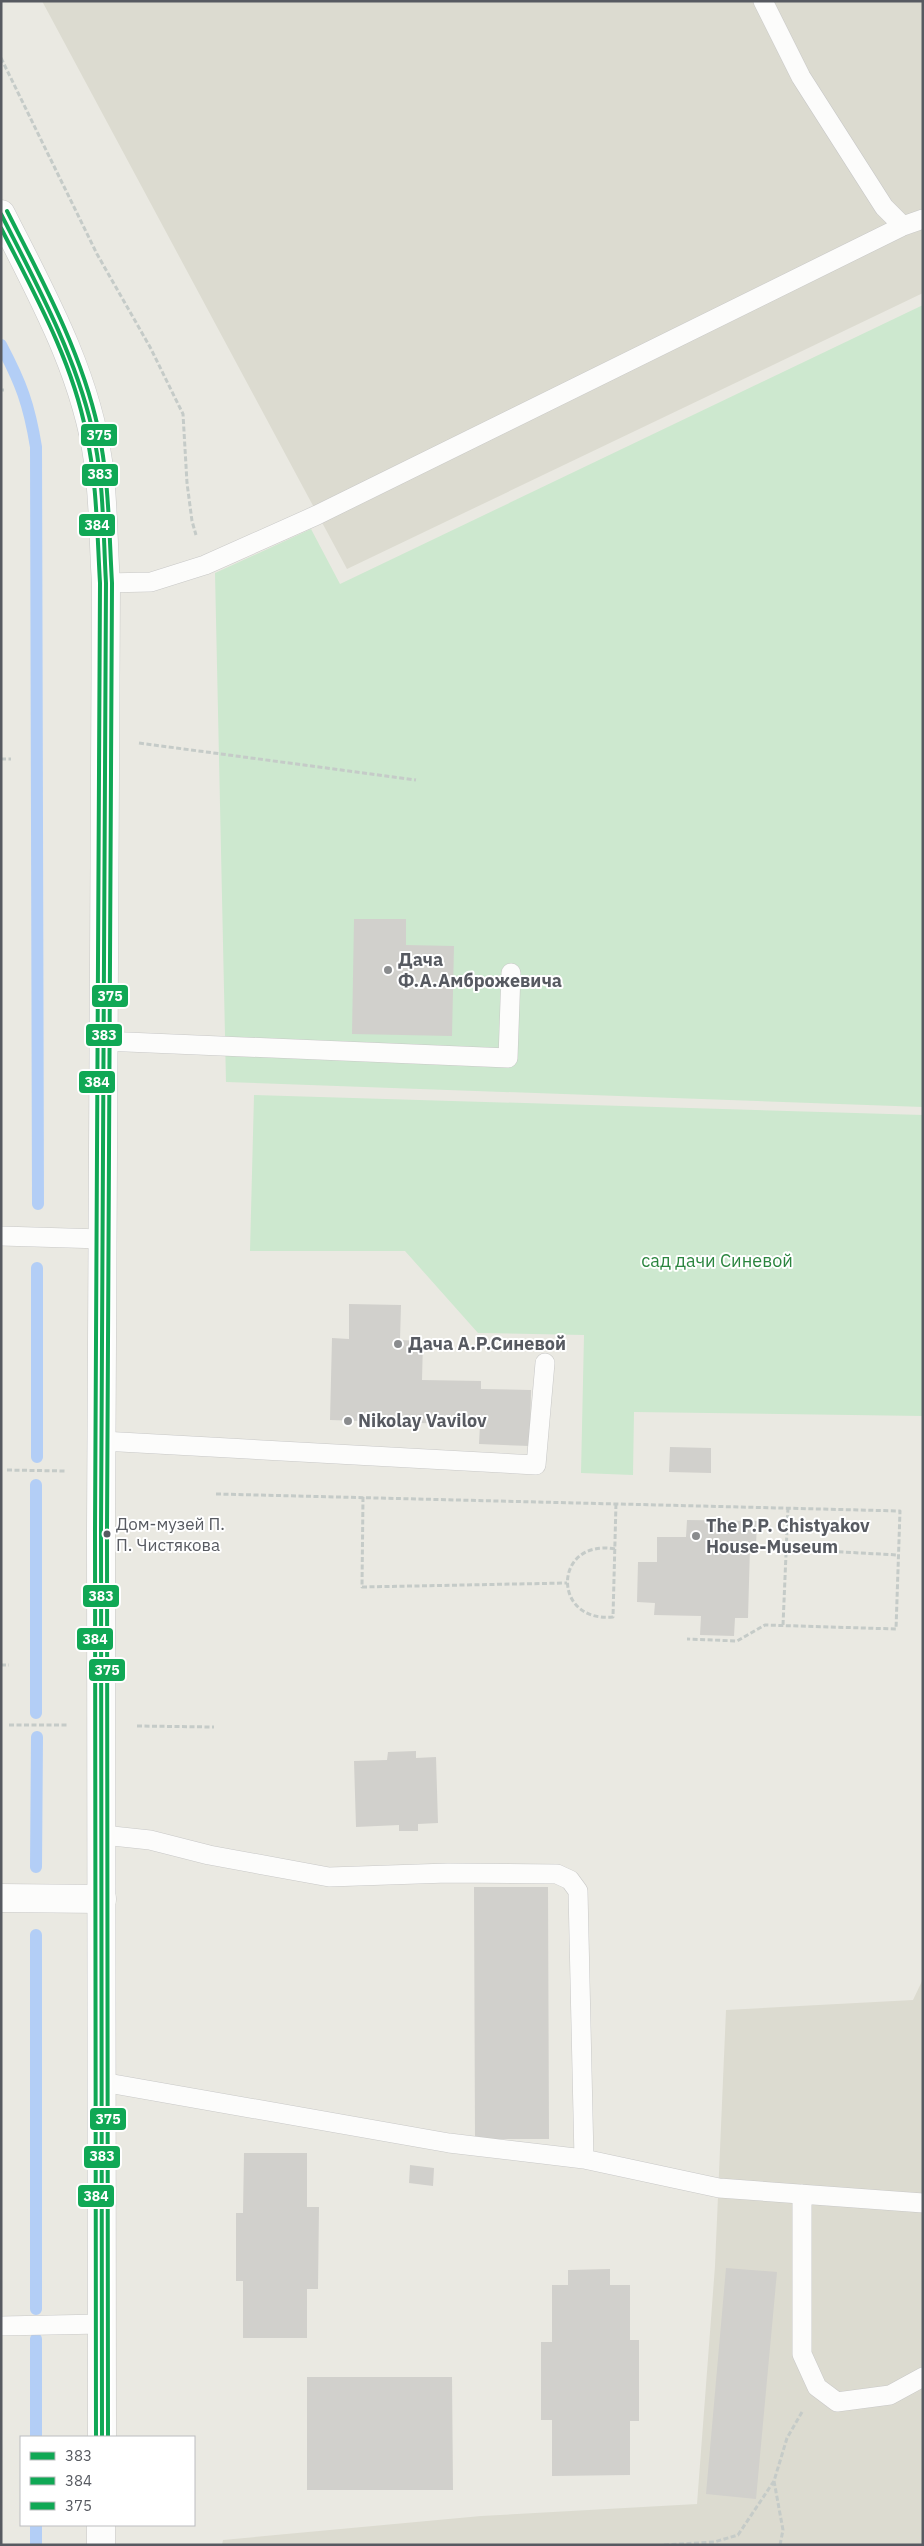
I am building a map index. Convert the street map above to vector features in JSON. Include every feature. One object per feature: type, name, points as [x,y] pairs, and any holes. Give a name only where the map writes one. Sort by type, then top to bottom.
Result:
[{"type":"main road","points":[[1,214],[45,300],[79,380],[98,461],[106,583],[102,1239],[102,2436]]},
{"type":"main road","points":[[1,1898],[102,1899]]},
{"type":"main road","points":[[101,2526],[101,2545]]},
{"type":"lane","points":[[763,1],[801,77],[884,207],[904,226]]},
{"type":"lane","points":[[106,583],[151,582],[205,565],[317,515],[904,226],[923,219]]},
{"type":"lane","points":[[103,1041],[508,1058],[511,972]]},
{"type":"lane","points":[[1,1236],[102,1239]]},
{"type":"lane","points":[[102,1441],[536,1465],[545,1363]]},
{"type":"lane","points":[[103,1835],[150,1840],[209,1855],[329,1877],[448,1873],[557,1874],[570,1880],[578,1891],[584,2159]]},
{"type":"lane","points":[[102,2082],[449,2143],[584,2159],[719,2188],[923,2203]]},
{"type":"lane","points":[[802,2194],[802,2354],[818,2387],[837,2402],[890,2395],[923,2377]]},
{"type":"lane","points":[[1,2326],[102,2324]]},
{"type":"path","points":[[1,58],[97,254],[150,347],[183,414],[192,522],[205,565]]},
{"type":"path","points":[[104,739],[416,780]]},
{"type":"path","points":[[1,759],[12,759]]},
{"type":"path","points":[[7,1470],[66,1472],[66,1462]]},
{"type":"path","points":[[216,1494],[900,1510],[896,1629],[766,1625],[737,1641],[687,1639]]},
{"type":"path","points":[[363,1497],[362,1587],[566,1583]]},
{"type":"path","points":[[614,1548],[601,1546],[588,1550],[576,1558],[566,1583],[569,1596],[582,1611],[600,1618],[613,1617],[616,1503]]},
{"type":"path","points":[[783,1625],[788,1507]]},
{"type":"path","points":[[786,1549],[898,1555]]},
{"type":"path","points":[[1,1665],[9,1665]]},
{"type":"path","points":[[9,1725],[75,1726]]},
{"type":"path","points":[[135,1726],[214,1727]]},
{"type":"path","points":[[664,2545],[714,2542],[738,2534],[753,2516],[774,2481],[787,2438],[818,2387]]},
{"type":"path","points":[[774,2481],[783,2530],[780,2545]]},
{"type":"shaded area","points":[[42,1],[923,1],[923,293],[347,569]]},
{"type":"shaded area","points":[[923,1979],[923,2545],[222,2545],[223,2540],[481,2516],[697,2504],[715,2266],[726,2010],[913,2000]]},
{"type":"green space","points":[[923,305],[923,1107],[226,1082],[215,573],[311,529],[340,584]]},
{"type":"green space","name":"сад дачи Синевой","points":[[254,1095],[923,1115],[923,1416],[634,1412],[633,1475],[581,1473],[584,1335],[478,1333],[405,1251],[250,1251]]},
{"type":"building","points":[[354,919],[406,919],[406,945],[454,946],[452,1036],[352,1034]]},
{"type":"building","points":[[349,1304],[401,1305],[400,1340],[423,1341],[422,1380],[481,1381],[481,1389],[531,1390],[530,1446],[479,1444],[480,1425],[330,1420],[332,1338],[349,1339]]},
{"type":"building","points":[[670,1447],[711,1448],[711,1473],[669,1472]]},
{"type":"building","points":[[687,1520],[757,1521],[756,1547],[750,1547],[748,1618],[735,1618],[734,1636],[700,1635],[701,1616],[654,1615],[655,1603],[637,1602],[638,1562],[657,1562],[657,1537],[686,1537]]},
{"type":"building","points":[[416,1751],[416,1758],[436,1757],[438,1823],[418,1824],[418,1831],[399,1831],[399,1825],[356,1827],[354,1761],[387,1760],[388,1752]]},
{"type":"building","points":[[474,1887],[548,1887],[549,2139],[475,2139]]},
{"type":"building","points":[[244,2153],[307,2153],[307,2207],[319,2207],[318,2289],[307,2289],[307,2338],[243,2338],[243,2281],[236,2281],[236,2213],[243,2213]]},
{"type":"building","points":[[410,2165],[434,2168],[433,2186],[409,2183]]},
{"type":"building","points":[[726,2268],[777,2272],[756,2499],[706,2494]]},
{"type":"building","points":[[610,2269],[610,2285],[630,2285],[630,2340],[639,2340],[639,2421],[630,2421],[630,2475],[552,2476],[552,2420],[541,2420],[541,2342],[552,2342],[552,2285],[568,2285],[568,2270]]},
{"type":"building","points":[[307,2377],[452,2377],[453,2490],[307,2490]]},
{"type":"waterway","points":[[1,345],[23,394],[36,447],[38,1204]]},
{"type":"waterway","points":[[37,1268],[37,1457]]},
{"type":"waterway","points":[[36,1485],[36,1713]]},
{"type":"waterway","points":[[36,1867],[37,1737]]},
{"type":"waterway","points":[[36,1935],[36,2309]]},
{"type":"waterway","points":[[36,2339],[36,2436]]},
{"type":"waterway","points":[[36,2526],[36,2545]]},
{"type":"transit line","name":"375","points":[[7,211],[59,316],[82,371],[91,399],[102,447],[108,505],[112,583],[107,1531],[108,2436]]},
{"type":"transit line","name":"383","points":[[1,214],[65,345],[92,428],[101,486],[106,583],[101,1531],[102,2436]]},
{"type":"transit line","name":"384","points":[[1,228],[51,327],[80,405],[90,451],[96,507],[100,583],[95,1531],[96,2436]]},
{"type":"place","name":"Дача Ф.А.Амброжевича","points":[[388,970]]},
{"type":"place","name":"Дача А.Р.Синевой","points":[[398,1344]]},
{"type":"place","name":"Nikolay Vavilov","points":[[348,1421]]},
{"type":"place","name":"Дом-музей П. П. Чистякова","points":[[107,1534]]},
{"type":"place","name":"The P.P. Chistyakov House-Museum","points":[[696,1536]]}]
